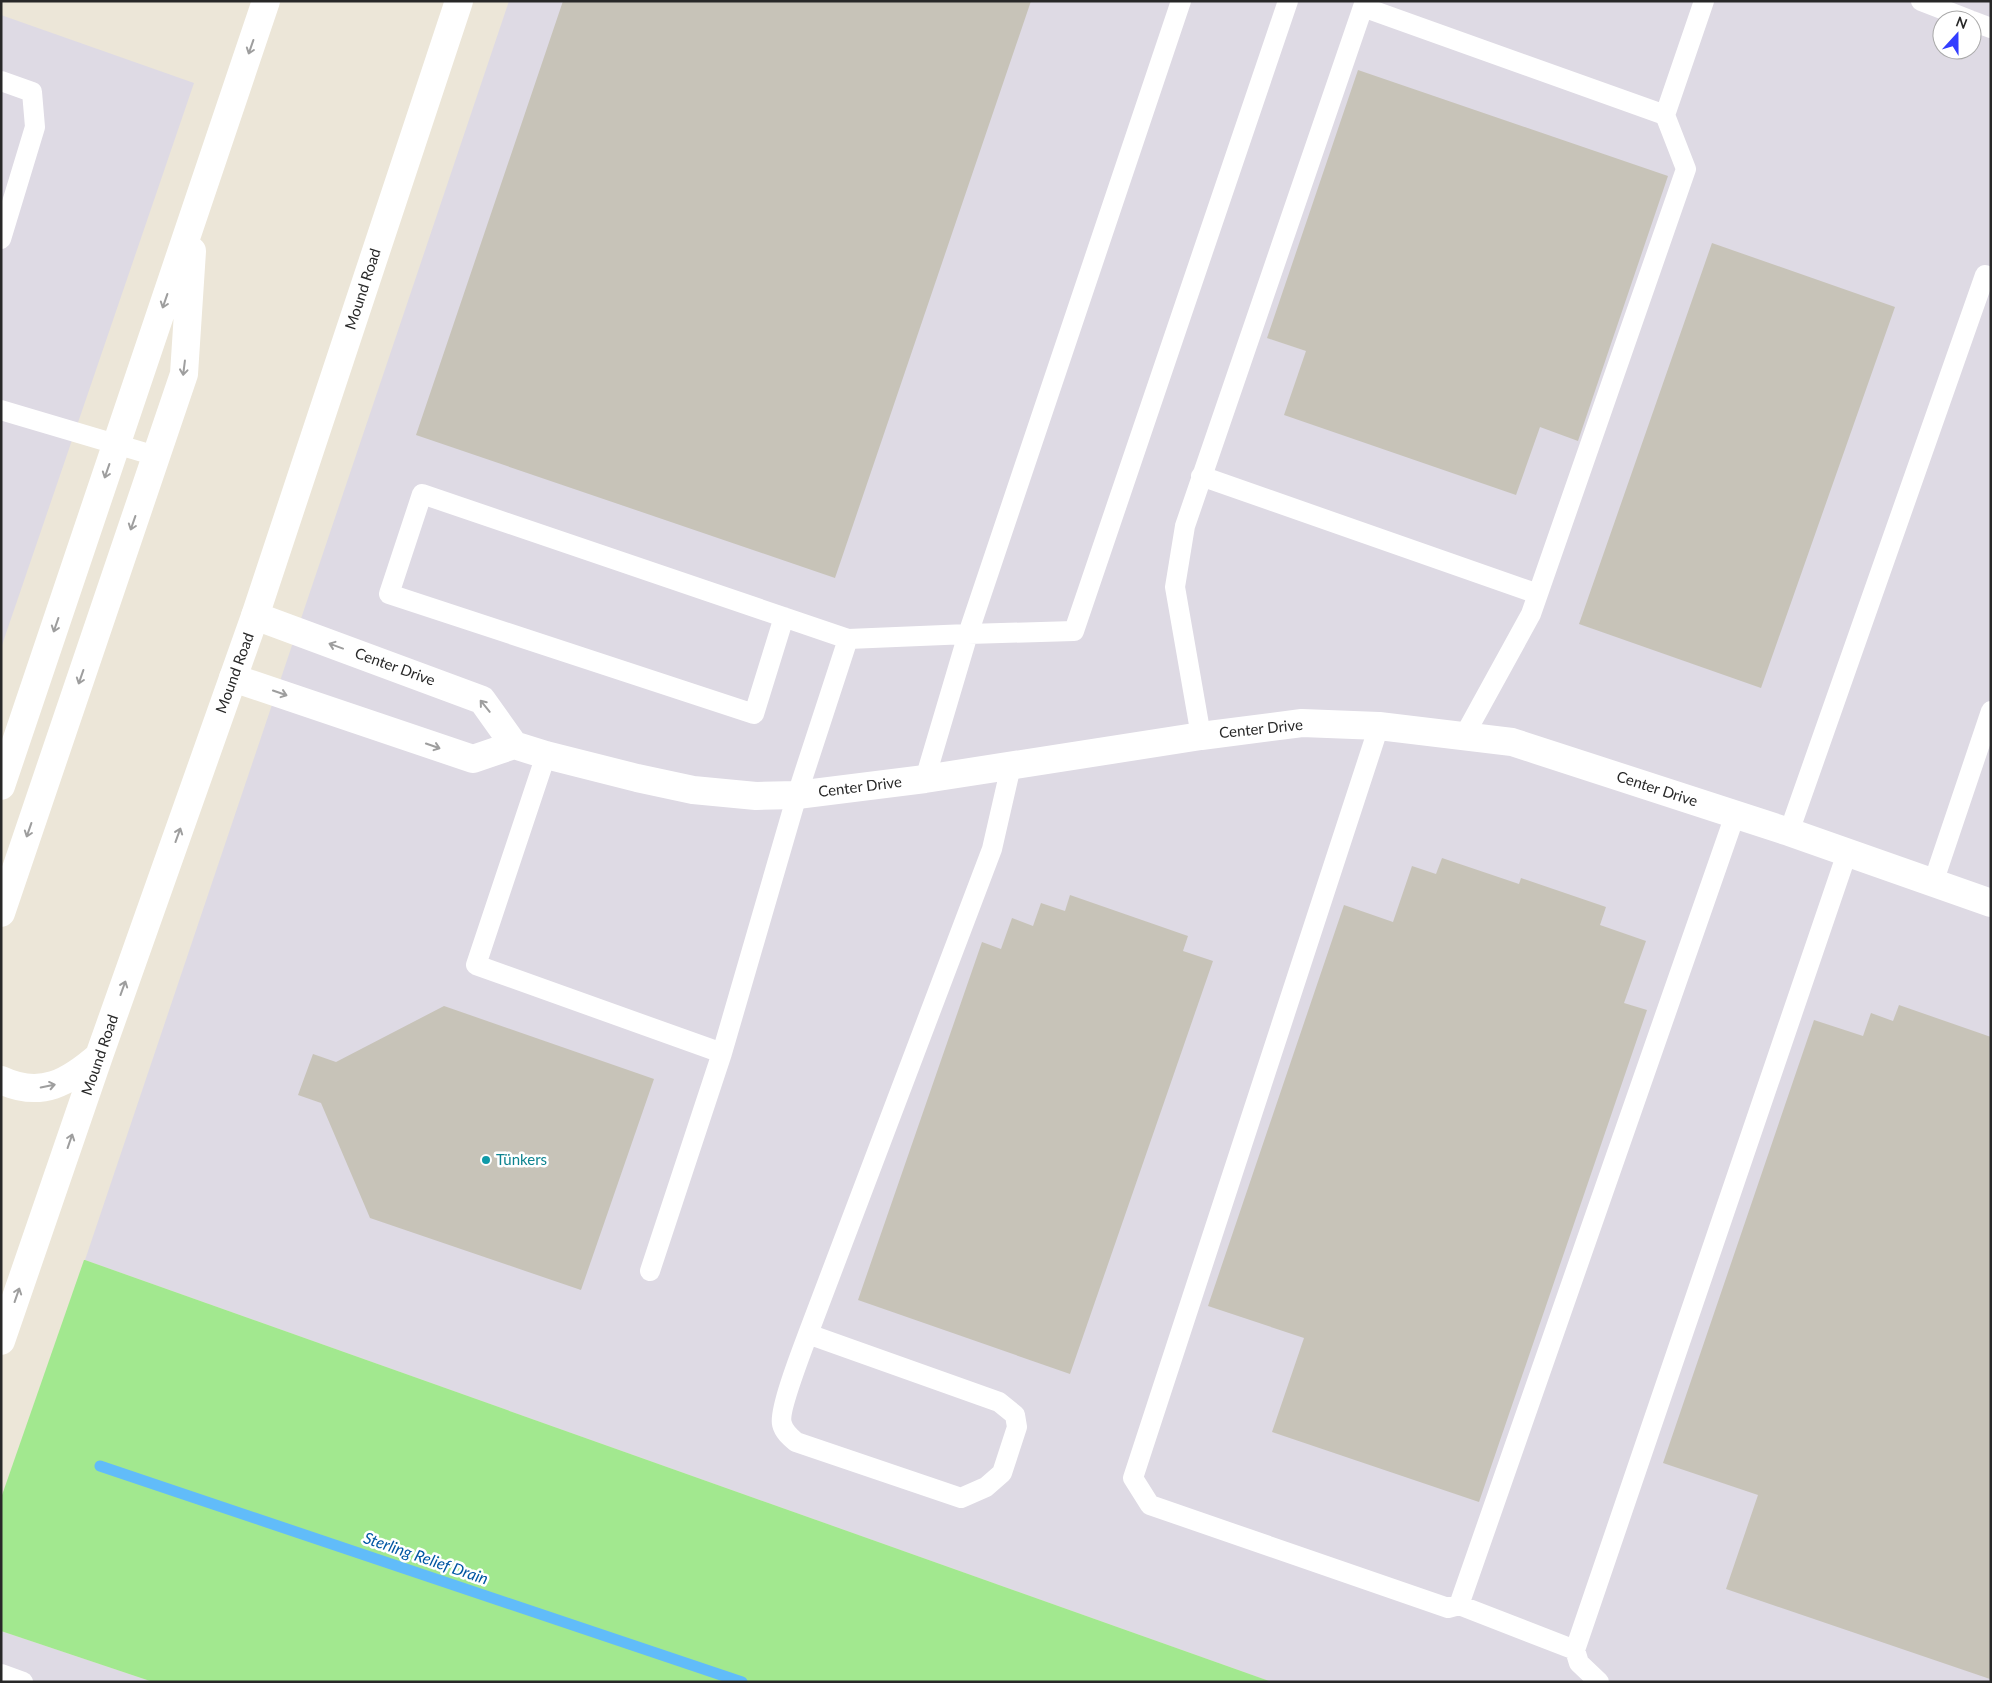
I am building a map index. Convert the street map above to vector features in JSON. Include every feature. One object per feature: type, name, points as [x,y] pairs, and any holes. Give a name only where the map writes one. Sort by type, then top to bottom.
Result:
[{"type":"main road","points":[[1,786],[266,1]]},
{"type":"main road","name":"Mound Road","points":[[1,1341],[99,1056],[255,616],[458,1]]},
{"type":"main road","points":[[1,913],[184,374],[194,215]]},
{"type":"main road","name":"Center Drive","points":[[255,616],[482,700],[514,745],[637,778],[693,790],[756,796],[797,795],[925,779],[1201,736],[1302,723],[1379,726],[1512,742],[1789,832],[1991,902]]},
{"type":"main road","points":[[233,678],[473,759],[514,745]]},
{"type":"main road","points":[[1,1080],[13,1086],[30,1089],[48,1087],[66,1081],[82,1071],[99,1056]]},
{"type":"lane","points":[[925,779],[968,634],[1181,1]]},
{"type":"lane","points":[[784,617],[754,714],[389,594],[422,494],[784,617],[848,639],[1074,631],[1288,1]]},
{"type":"lane","points":[[1464,736],[1531,614],[1686,169],[1665,115],[1704,1]]},
{"type":"lane","points":[[1921,1],[1945,10]]},
{"type":"lane","points":[[1201,736],[1175,586],[1185,526],[1365,4],[1665,115]]},
{"type":"lane","points":[[1,81],[32,92],[36,128],[1,239]]},
{"type":"lane","points":[[1789,832],[1985,275]]},
{"type":"lane","points":[[1,410],[156,456]]},
{"type":"lane","points":[[1201,476],[1538,594]]},
{"type":"lane","points":[[650,1271],[722,1053],[797,795],[848,639]]},
{"type":"lane","points":[[1933,882],[1991,711]]},
{"type":"lane","points":[[1379,726],[1133,1478],[1150,1505],[1448,1608],[1459,1605],[1575,1650]]},
{"type":"lane","points":[[546,755],[476,965],[722,1053]]},
{"type":"lane","points":[[808,1334],[999,1402],[1015,1415],[1017,1427],[1002,1473],[986,1487],[961,1498],[796,1442],[787,1435],[781,1422],[785,1402],[808,1334],[992,848],[1011,766]]},
{"type":"lane","points":[[1459,1605],[1735,814]]},
{"type":"lane","points":[[1599,1682],[1578,1663],[1575,1650],[1847,853]]},
{"type":"lane","points":[[1,1674],[23,1682]]},
{"type":"shaded area","points":[[509,1],[1991,1],[1991,1682],[1272,1682],[85,1260]]},
{"type":"shaded area","points":[[1,15],[194,83],[1,648]]},
{"type":"shaded area","points":[[1,1631],[153,1682],[1,1682]]},
{"type":"green space","name":"Sterling Relief Drain","points":[[84,1260],[1272,1682],[153,1682],[1,1631],[1,1498]]},
{"type":"building","points":[[563,1],[1031,1],[835,578],[416,435]]},
{"type":"building","points":[[1358,70],[1668,176],[1578,441],[1540,427],[1516,495],[1284,415],[1306,351],[1267,338]]},
{"type":"building","points":[[1712,243],[1895,307],[1761,688],[1579,624]]},
{"type":"building","points":[[1442,858],[1519,884],[1521,878],[1606,907],[1600,925],[1646,941],[1624,1003],[1647,1010],[1479,1502],[1272,1432],[1304,1338],[1208,1306],[1344,905],[1393,922],[1412,866],[1436,874]]},
{"type":"building","points":[[1070,895],[1188,936],[1183,951],[1213,961],[1070,1374],[858,1300],[982,942],[1001,949],[1012,918],[1033,926],[1041,903],[1065,911]]},
{"type":"building","points":[[1899,1005],[1991,1037],[1990,1679],[1726,1589],[1758,1495],[1663,1463],[1814,1020],[1863,1036],[1871,1013],[1893,1021]]},
{"type":"building","name":"Tünkers","points":[[444,1006],[654,1079],[581,1290],[370,1218],[321,1103],[298,1095],[313,1054],[336,1062]]},
{"type":"waterway","name":"Sterling Relief Drain","points":[[100,1466],[742,1682]]},
{"type":"place","name":"Tünkers","points":[[486,1160]]}]
